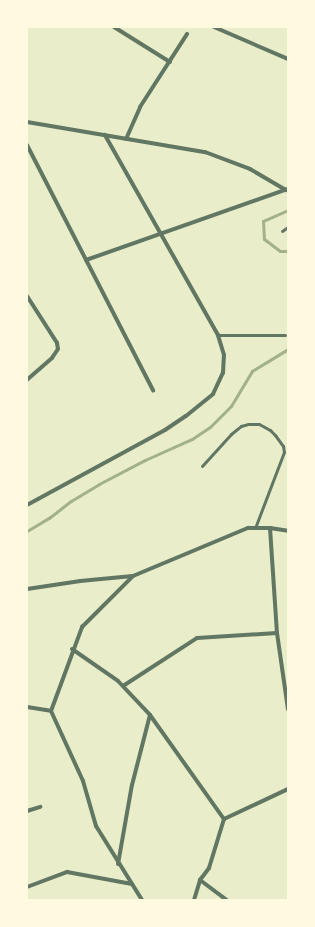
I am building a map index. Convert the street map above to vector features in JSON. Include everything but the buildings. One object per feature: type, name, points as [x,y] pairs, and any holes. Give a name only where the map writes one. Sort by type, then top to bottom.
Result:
[{"type":"street","points":[[114,27],[170,62]]},
{"type":"street","points":[[214,27],[288,59]]},
{"type":"street","points":[[126,139],[140,106],[187,34]]},
{"type":"street","points":[[27,122],[205,152],[250,169],[287,189]]},
{"type":"street","points":[[27,505],[165,430],[204,403],[212,394],[223,373],[224,355],[218,335],[105,136]]},
{"type":"street","points":[[27,146],[153,390]]},
{"type":"street","points":[[86,260],[287,189]]},
{"type":"street","points":[[27,296],[55,339],[58,349],[52,358],[27,380]]},
{"type":"street","points":[[27,589],[80,581],[133,576],[236,532],[254,528],[270,528],[288,531]]},
{"type":"street","points":[[270,528],[277,633],[288,709]]},
{"type":"street","points":[[133,576],[82,627],[72,649],[51,711],[83,781],[96,826],[118,864],[142,900]]},
{"type":"street","points":[[123,686],[197,638],[277,633]]},
{"type":"street","points":[[72,649],[123,686],[150,715],[224,819]]},
{"type":"street","points":[[27,707],[51,711]]},
{"type":"street","points":[[118,864],[132,784],[150,715]]},
{"type":"street","points":[[194,900],[200,880],[209,868],[224,819],[288,789]]},
{"type":"street","points":[[27,811],[40,807]]},
{"type":"street","points":[[27,887],[67,872],[132,884]]},
{"type":"street","points":[[200,880],[227,900]]},
{"type":"lane","points":[[282,230],[288,227]]},
{"type":"lane","points":[[218,335],[285,335]]},
{"type":"lane","points":[[202,466],[231,434],[241,426],[248,424],[260,424],[275,435],[283,446],[284,452],[254,528]]},
{"type":"waterway","points":[[288,210],[263,221],[264,239],[280,251],[288,251]]},
{"type":"waterway","points":[[27,531],[99,484],[145,460],[192,439],[210,427],[231,406],[252,371],[288,349]]}]
